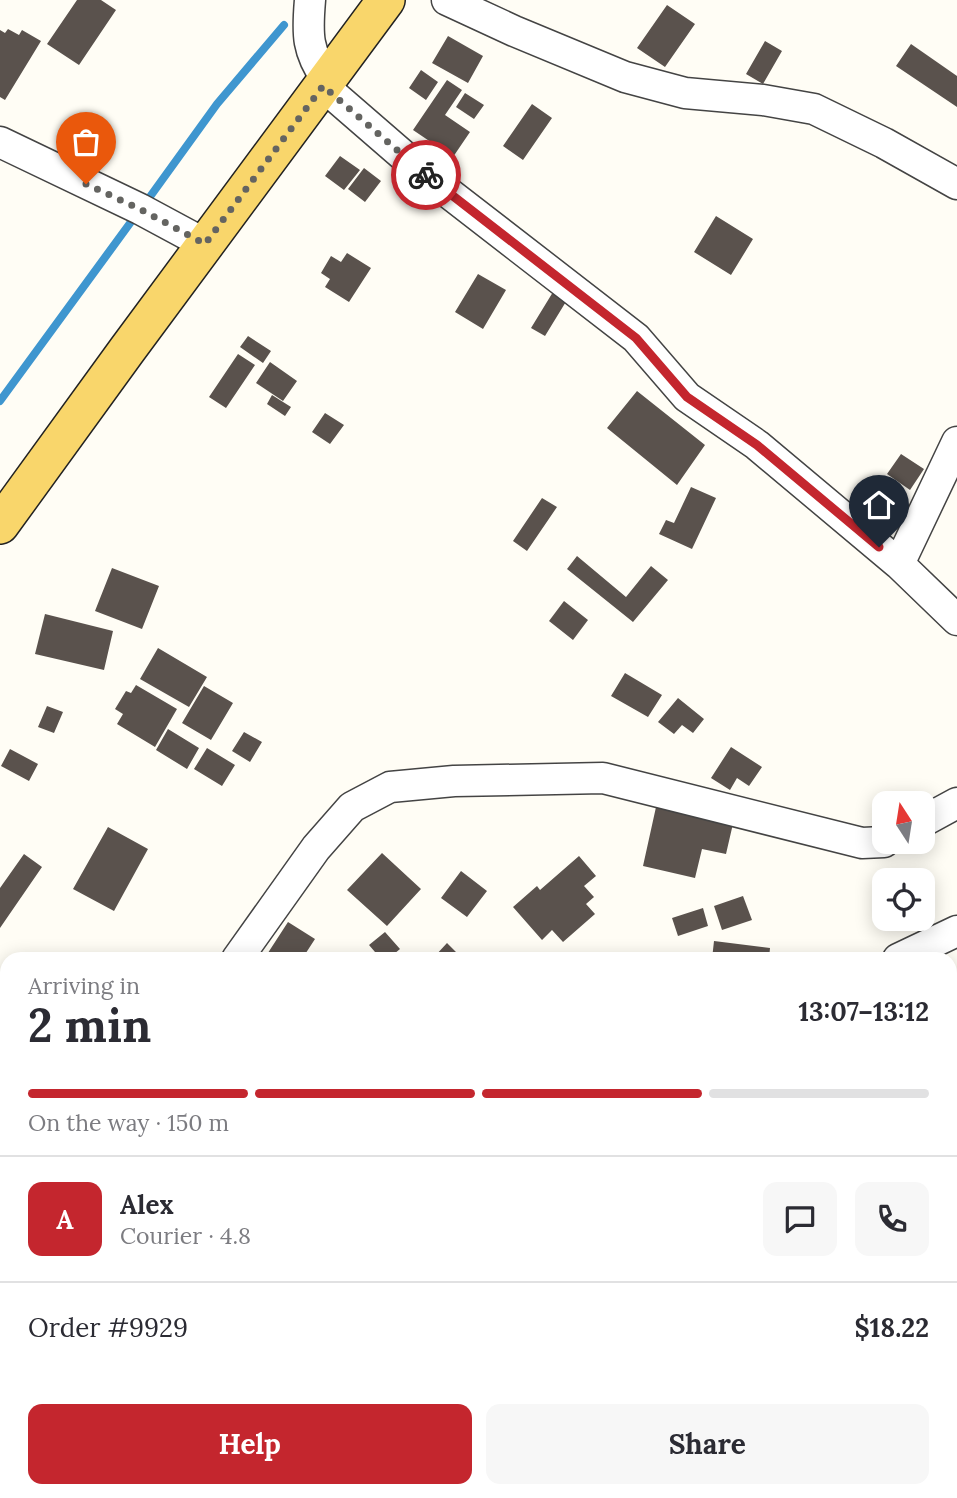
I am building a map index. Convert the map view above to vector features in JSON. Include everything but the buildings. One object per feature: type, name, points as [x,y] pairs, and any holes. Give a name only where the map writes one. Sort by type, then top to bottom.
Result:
[{"type":"main road","points":[[0,525],[386,0]]},
{"type":"street","points":[[310,0],[307,30],[313,60],[325,83],[428,177],[636,338],[687,397],[757,445],[899,564],[957,620]]},
{"type":"street","points":[[447,0],[625,77],[685,93],[763,100],[814,109],[884,143],[957,184]]},
{"type":"street","points":[[0,142],[140,209],[205,244]]},
{"type":"street","points":[[899,564],[957,442]]},
{"type":"street","points":[[242,952],[316,848],[352,807],[390,787],[454,781],[603,778],[862,843],[872,843]]},
{"type":"street","points":[[935,815],[957,803]]},
{"type":"street","points":[[913,952],[957,931]]},
{"type":"waterway","points":[[144,205],[217,104],[284,25]]},
{"type":"waterway","points":[[0,401],[136,215]]},
{"type":"way so far","points":[[86,184],[205,244],[323,86],[426,175]]},
{"type":"route","points":[[426,175],[636,338],[687,397],[757,445],[879,547]]}]
